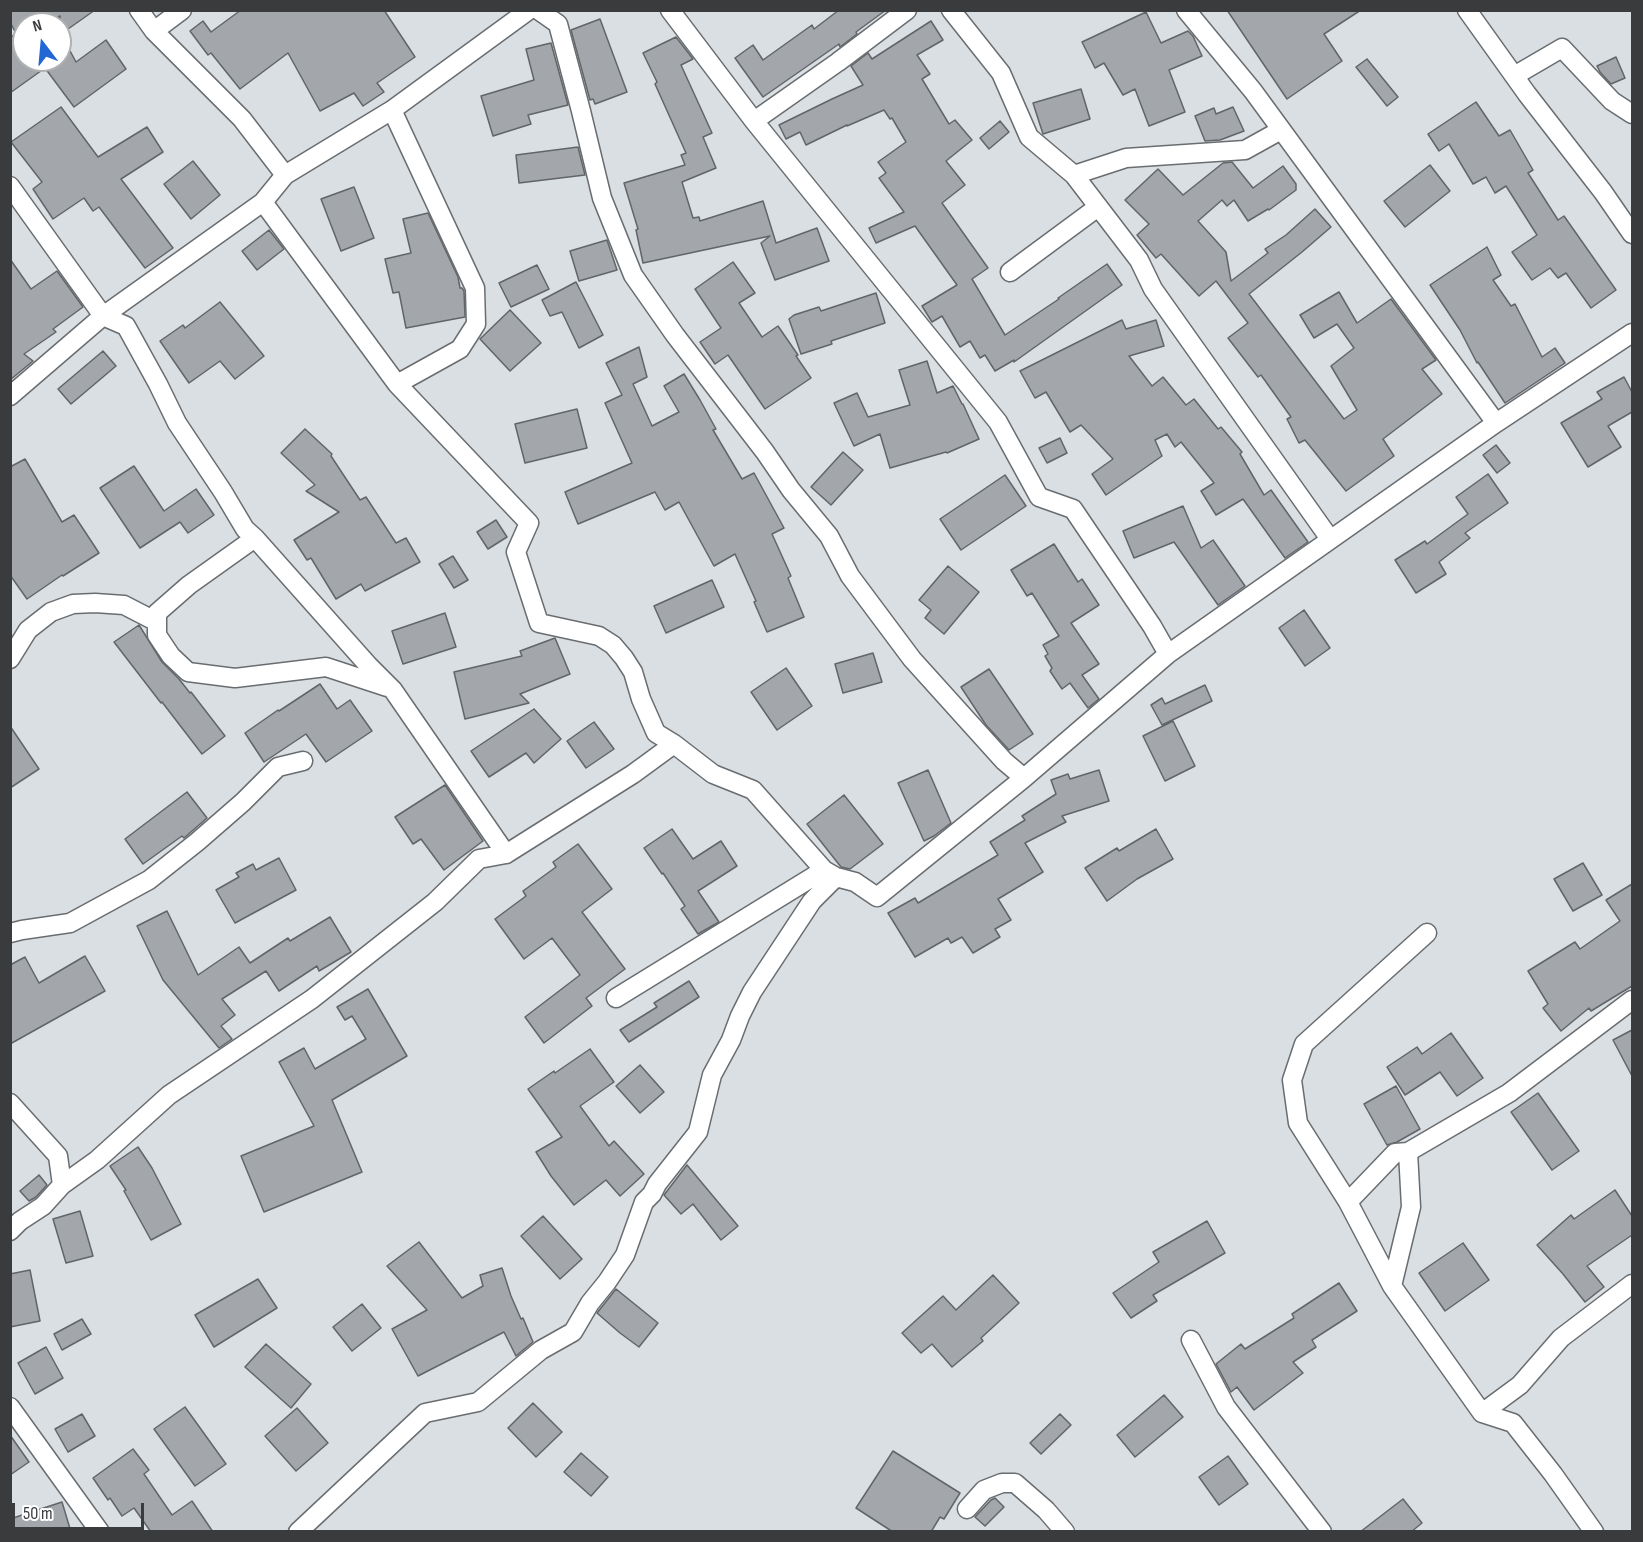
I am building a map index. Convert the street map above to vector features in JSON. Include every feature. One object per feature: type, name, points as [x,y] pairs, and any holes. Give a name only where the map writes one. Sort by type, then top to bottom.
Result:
[{"type":"street","points":[[139,10],[154,31],[242,119],[285,176]]},
{"type":"street","points":[[154,31],[182,10]]},
{"type":"street","points":[[10,396],[103,316],[263,202],[285,176],[392,110],[529,10]]},
{"type":"street","points":[[538,10],[558,24],[602,198],[633,275],[791,490],[829,536],[850,576],[912,659],[1004,761],[1024,778]]},
{"type":"street","points":[[670,10],[754,121],[998,422],[1040,497],[1073,509],[1152,626],[1168,654]]},
{"type":"street","points":[[754,121],[907,10]]},
{"type":"street","points":[[951,10],[1001,73],[1029,137],[1074,175],[1139,260],[1152,289],[1330,539]]},
{"type":"street","points":[[1186,10],[1252,91],[1496,423]]},
{"type":"street","points":[[1467,10],[1632,234]]},
{"type":"street","points":[[1514,76],[1563,48],[1612,100],[1632,114]]},
{"type":"street","points":[[392,110],[475,288],[476,324],[460,349],[398,384]]},
{"type":"street","points":[[1074,175],[1126,158],[1245,150],[1281,130]]},
{"type":"street","points":[[10,186],[103,316],[126,326],[177,423],[245,529],[360,657],[393,690],[506,854]]},
{"type":"street","points":[[263,202],[398,384],[529,523],[516,552],[539,623],[599,636],[613,645],[633,672],[640,699],[656,733],[713,774],[753,790],[830,873],[855,882],[877,897],[1024,778],[1168,654],[1496,423],[1632,333]]},
{"type":"street","points":[[1010,272],[1098,207]]},
{"type":"street","points":[[255,538],[189,585],[157,613],[157,635],[171,656],[188,672],[234,678],[326,667],[393,690]]},
{"type":"street","points":[[10,659],[28,630],[51,612],[73,604],[124,605],[157,622]]},
{"type":"street","points":[[10,1231],[20,1221],[43,1206],[62,1185],[97,1160],[169,1095],[320,993],[435,902],[479,859],[506,854],[633,774],[674,744]]},
{"type":"street","points":[[10,933],[70,923],[149,880],[243,802],[278,767],[303,761]]},
{"type":"street","points":[[616,998],[830,873]]},
{"type":"street","points":[[298,1532],[425,1413],[478,1402],[541,1350],[573,1332],[590,1303],[625,1255],[644,1202],[698,1132],[712,1075],[731,1041],[752,992],[830,873]]},
{"type":"street","points":[[1427,933],[1304,1044],[1292,1080],[1298,1123],[1348,1202],[1392,1286],[1482,1413],[1513,1423],[1594,1532]]},
{"type":"street","points":[[1348,1202],[1395,1153],[1408,1152],[1509,1093],[1632,1000]]},
{"type":"street","points":[[10,1103],[58,1156],[62,1185]]},
{"type":"street","points":[[1392,1286],[1411,1207],[1408,1152]]},
{"type":"street","points":[[58,1156],[97,1160]]},
{"type":"street","points":[[1482,1413],[1520,1385],[1561,1338],[1632,1284]]},
{"type":"street","points":[[1191,1340],[1226,1407],[1322,1532]]},
{"type":"street","points":[[1513,1423],[1520,1385]]},
{"type":"street","points":[[10,1407],[100,1532]]},
{"type":"street","points":[[967,1509],[984,1490],[1002,1483],[1015,1483],[1046,1510],[1065,1532]]},
{"type":"building","points":[[10,10],[95,10],[72,26],[72,12],[12,12],[12,26]]},
{"type":"building","points":[[241,10],[384,10],[415,57],[377,83],[384,92],[363,106],[354,93],[320,111],[288,53],[240,89],[211,53],[208,55],[190,31],[203,21],[211,32]]},
{"type":"building","points":[[839,10],[886,10],[840,47],[839,44],[763,97],[735,58],[753,45],[763,60],[812,25],[814,29]]},
{"type":"building","points":[[1227,10],[1361,10],[1324,34],[1342,61],[1287,99]]},
{"type":"building","points":[[1146,12],[1161,43],[1188,31],[1193,36],[1202,56],[1169,70],[1185,112],[1149,126],[1135,89],[1123,95],[1104,63],[1095,68],[1082,42]]},
{"type":"building","points":[[600,19],[627,92],[595,104],[593,99],[590,100],[571,30]]},
{"type":"building","points":[[931,21],[943,40],[917,55],[930,74],[922,79],[949,124],[955,120],[972,140],[946,161],[965,185],[942,203],[988,268],[972,279],[1005,335],[1107,264],[1122,285],[1014,362],[1014,360],[995,371],[985,355],[980,358],[970,341],[960,347],[942,316],[932,322],[922,306],[957,285],[915,226],[876,243],[869,228],[904,212],[879,178],[886,173],[878,162],[906,142],[892,118],[890,119],[884,110],[806,145],[800,132],[786,139],[779,125],[863,85],[851,66],[868,53],[872,59]]},
{"type":"building","points":[[10,33],[12,36],[12,72],[39,72],[10,93]]},
{"type":"building","points":[[676,37],[693,59],[681,65],[712,133],[703,137],[716,168],[682,182],[693,218],[699,217],[700,221],[763,201],[776,243],[817,228],[829,261],[775,280],[761,243],[770,236],[643,263],[636,230],[638,229],[624,183],[685,165],[681,155],[686,153],[643,53]]},
{"type":"building","points":[[106,40],[126,69],[74,107],[48,72],[72,72],[72,55],[76,62]]},
{"type":"building","points":[[551,43],[568,105],[528,115],[531,124],[493,136],[481,96],[534,80],[526,49]]},
{"type":"building","points":[[1616,57],[1625,78],[1611,84],[1597,66]]},
{"type":"building","points":[[1367,59],[1398,97],[1387,106],[1356,67]]},
{"type":"building","points":[[1081,89],[1090,119],[1043,134],[1033,103]]},
{"type":"building","points":[[1476,102],[1499,136],[1510,130],[1533,170],[1528,173],[1558,220],[1564,216],[1616,290],[1591,308],[1566,273],[1558,278],[1550,268],[1532,280],[1512,252],[1537,235],[1506,186],[1495,193],[1486,177],[1473,184],[1449,144],[1439,151],[1428,134]]},
{"type":"building","points":[[61,107],[98,157],[147,127],[163,152],[121,179],[173,248],[145,268],[99,207],[93,211],[84,198],[53,219],[33,189],[42,182],[11,142]]},
{"type":"building","points":[[1233,107],[1244,131],[1220,140],[1205,141],[1195,116],[1214,108],[1216,114]]},
{"type":"building","points":[[1000,121],[1009,132],[989,149],[980,138]]},
{"type":"building","points":[[578,147],[585,175],[519,183],[516,155]]},
{"type":"building","points":[[193,161],[220,195],[191,219],[164,184]]},
{"type":"building","points":[[1232,162],[1253,188],[1283,166],[1296,184],[1296,190],[1269,210],[1248,221],[1234,200],[1227,206],[1222,200],[1198,221],[1226,252],[1231,281],[1268,253],[1265,249],[1286,235],[1315,209],[1331,227],[1249,294],[1344,419],[1357,410],[1331,366],[1354,348],[1337,324],[1314,338],[1300,315],[1339,292],[1357,323],[1391,299],[1436,360],[1422,369],[1442,394],[1383,439],[1394,456],[1346,491],[1305,440],[1299,443],[1287,419],[1291,417],[1261,375],[1258,377],[1228,338],[1248,323],[1216,281],[1199,296],[1161,254],[1156,258],[1137,235],[1149,224],[1125,200],[1158,169],[1183,195],[1223,163]]},
{"type":"building","points":[[1430,165],[1450,191],[1405,227],[1384,201]]},
{"type":"building","points":[[354,187],[374,238],[341,251],[321,199]]},
{"type":"building","points":[[428,213],[458,277],[460,288],[464,291],[465,317],[406,328],[399,292],[393,293],[385,259],[411,253],[403,219]]},
{"type":"building","points":[[269,230],[284,249],[257,270],[242,251]]},
{"type":"building","points":[[607,240],[617,270],[579,281],[570,251]]},
{"type":"building","points":[[1487,247],[1501,275],[1493,280],[1511,306],[1515,304],[1542,357],[1555,348],[1565,363],[1505,403],[1477,363],[1460,330],[1430,285]]},
{"type":"building","points":[[10,259],[31,289],[57,271],[83,307],[53,329],[56,332],[24,354],[33,361],[10,380]]},
{"type":"building","points":[[733,262],[755,293],[739,303],[762,337],[778,326],[811,378],[765,409],[728,355],[715,364],[700,342],[721,328],[695,289]]},
{"type":"building","points":[[537,265],[549,289],[511,307],[499,283]]},
{"type":"building","points":[[576,282],[603,335],[579,348],[562,312],[550,316],[542,300]]},
{"type":"building","points":[[876,293],[885,323],[831,341],[832,344],[801,354],[789,319],[794,315],[819,307],[821,311]]},
{"type":"building","points":[[220,302],[264,356],[235,379],[220,361],[189,383],[160,341],[183,325],[185,328]]},
{"type":"building","points":[[510,310],[541,343],[510,371],[480,339]]},
{"type":"building","points":[[1122,320],[1126,329],[1156,320],[1164,346],[1129,356],[1152,386],[1163,377],[1186,405],[1194,399],[1218,429],[1221,427],[1242,452],[1240,454],[1264,495],[1271,490],[1308,542],[1285,558],[1243,499],[1216,515],[1201,491],[1214,483],[1181,442],[1175,447],[1167,434],[1155,440],[1162,456],[1106,495],[1092,474],[1113,459],[1081,425],[1070,432],[1046,392],[1035,398],[1020,371]]},
{"type":"building","points":[[639,347],[647,377],[633,384],[652,426],[679,412],[664,386],[684,374],[742,479],[754,473],[784,528],[772,534],[791,576],[788,578],[804,617],[767,632],[735,554],[714,566],[679,502],[665,510],[655,492],[578,524],[565,492],[632,463],[605,403],[622,395],[606,363]]},
{"type":"building","points":[[103,351],[116,366],[71,404],[58,389]]},
{"type":"building","points":[[927,361],[937,393],[953,386],[979,439],[947,453],[890,468],[880,434],[854,446],[834,403],[857,393],[868,417],[910,405],[899,370]]},
{"type":"building","points":[[1624,377],[1632,392],[1632,412],[1608,426],[1621,447],[1588,467],[1561,423],[1602,399],[1597,392]]},
{"type":"building","points":[[577,409],[587,448],[525,463],[515,424]]},
{"type":"building","points":[[305,429],[332,454],[331,456],[360,500],[366,497],[396,543],[406,538],[420,562],[365,591],[361,584],[336,599],[311,558],[307,560],[294,540],[339,512],[306,491],[315,485],[281,453]]},
{"type":"building","points":[[1060,438],[1067,453],[1047,463],[1039,448]]},
{"type":"building","points":[[1496,445],[1510,463],[1497,473],[1483,455]]},
{"type":"building","points":[[843,452],[863,470],[831,505],[811,487]]},
{"type":"building","points":[[25,459],[62,522],[74,515],[99,553],[27,599],[10,575],[10,467]]},
{"type":"building","points":[[134,466],[164,511],[196,489],[214,515],[188,533],[180,522],[140,548],[100,488]]},
{"type":"building","points":[[1488,474],[1508,503],[1465,533],[1470,538],[1439,562],[1446,574],[1416,593],[1395,560],[1425,541],[1427,544],[1468,514],[1456,497]]},
{"type":"building","points":[[1005,475],[1026,506],[961,550],[940,519]]},
{"type":"building","points":[[1183,506],[1201,548],[1213,540],[1245,586],[1218,605],[1174,542],[1134,558],[1123,531]]},
{"type":"building","points":[[496,520],[507,537],[488,549],[477,532]]},
{"type":"building","points":[[1054,544],[1078,582],[1082,579],[1099,605],[1071,623],[1099,664],[1082,675],[1099,699],[1088,708],[1070,683],[1062,689],[1050,671],[1052,668],[1045,656],[1048,654],[1043,645],[1059,636],[1032,593],[1027,596],[1011,570]]},
{"type":"building","points":[[453,556],[468,580],[454,588],[439,564]]},
{"type":"building","points":[[948,566],[979,592],[944,634],[925,618],[931,610],[919,600]]},
{"type":"building","points":[[712,580],[724,607],[666,633],[654,606]]},
{"type":"building","points":[[1304,610],[1330,648],[1305,666],[1279,628]]},
{"type":"building","points":[[445,613],[456,647],[403,664],[392,631]]},
{"type":"building","points":[[139,625],[162,662],[191,692],[225,736],[202,754],[114,642]]},
{"type":"building","points":[[555,638],[570,674],[520,694],[529,703],[465,719],[454,672],[522,656],[520,651]]},
{"type":"building","points":[[873,653],[882,682],[843,693],[835,664]]},
{"type":"building","points":[[786,668],[812,706],[777,730],[751,692]]},
{"type":"building","points":[[989,669],[1033,734],[1009,750],[986,725],[961,687]]},
{"type":"building","points":[[320,684],[337,709],[350,700],[372,731],[326,762],[306,734],[264,762],[245,733]]},
{"type":"building","points":[[1205,685],[1212,701],[1162,725],[1151,705],[1162,698],[1165,704]]},
{"type":"building","points":[[534,709],[561,739],[534,763],[526,753],[489,777],[471,751]]},
{"type":"building","points":[[1173,721],[1195,766],[1165,781],[1143,736]]},
{"type":"building","points":[[594,722],[614,749],[586,768],[567,741]]},
{"type":"building","points":[[10,726],[39,769],[10,788]]},
{"type":"building","points":[[928,770],[951,823],[924,841],[898,783]]},
{"type":"building","points":[[1099,770],[1109,801],[1062,816],[1066,822],[1025,843],[1043,872],[998,899],[1011,920],[995,929],[1000,937],[973,953],[962,937],[951,943],[948,938],[915,957],[888,913],[915,898],[918,903],[998,855],[990,842],[1025,820],[1022,816],[1056,794],[1051,780],[1068,774],[1070,779]]},
{"type":"building","points":[[445,785],[483,841],[444,870],[421,839],[413,844],[395,817]]},
{"type":"building","points":[[187,792],[207,818],[184,838],[182,836],[143,864],[125,839]]},
{"type":"building","points":[[844,795],[883,844],[850,869],[841,867],[807,824]]},
{"type":"building","points":[[672,829],[693,859],[721,841],[737,866],[698,891],[719,922],[698,934],[681,909],[685,906],[644,848]]},
{"type":"building","points":[[1156,829],[1173,859],[1137,879],[1107,901],[1085,868],[1117,848],[1119,851]]},
{"type":"building","points":[[578,844],[612,889],[582,912],[625,969],[586,998],[592,1006],[544,1043],[525,1017],[580,975],[552,938],[524,959],[495,919],[526,896],[523,891],[556,867],[553,862]]},
{"type":"building","points":[[279,858],[296,890],[235,923],[216,890],[239,877],[236,873],[253,864],[256,870]]},
{"type":"building","points":[[1583,863],[1602,895],[1573,911],[1554,879]]},
{"type":"building","points":[[1632,884],[1632,986],[1591,1011],[1589,1008],[1561,1031],[1543,1008],[1548,1004],[1528,971],[1575,942],[1580,949],[1620,921],[1606,900]]},
{"type":"building","points":[[167,911],[198,975],[239,947],[250,963],[288,938],[290,941],[330,917],[351,952],[319,971],[317,966],[279,991],[266,971],[222,999],[235,1015],[221,1026],[232,1039],[219,1048],[163,980],[137,926]]},
{"type":"building","points":[[85,956],[105,991],[10,1044],[10,965],[25,957],[39,983]]},
{"type":"building","points":[[689,981],[699,997],[629,1042],[620,1030],[657,1007],[654,1003]]},
{"type":"building","points":[[368,989],[407,1056],[332,1100],[362,1172],[264,1212],[241,1156],[314,1126],[279,1062],[304,1048],[315,1069],[366,1039],[352,1016],[345,1020],[337,1007]]},
{"type":"building","points":[[1632,1030],[1632,1076],[1613,1040]]},
{"type":"building","points":[[1451,1033],[1483,1078],[1457,1096],[1440,1072],[1405,1095],[1387,1067],[1417,1047],[1422,1054]]},
{"type":"building","points":[[590,1049],[614,1082],[580,1106],[609,1146],[614,1141],[644,1174],[620,1196],[606,1180],[574,1205],[536,1152],[562,1137],[528,1089]]},
{"type":"building","points":[[640,1065],[664,1092],[640,1113],[616,1086]]},
{"type":"building","points":[[1396,1086],[1420,1129],[1387,1145],[1364,1104]]},
{"type":"building","points":[[1538,1093],[1579,1151],[1552,1170],[1511,1112]]},
{"type":"building","points":[[138,1147],[152,1168],[181,1224],[151,1240],[124,1191],[126,1190],[110,1166]]},
{"type":"building","points":[[687,1165],[738,1226],[721,1240],[693,1204],[681,1214],[664,1195]]},
{"type":"building","points":[[39,1175],[47,1185],[29,1201],[20,1191]]},
{"type":"building","points":[[1615,1190],[1632,1216],[1632,1235],[1587,1266],[1604,1287],[1585,1302],[1537,1245],[1571,1215],[1574,1219]]},
{"type":"building","points":[[80,1211],[93,1256],[66,1263],[53,1219]]},
{"type":"building","points":[[543,1216],[582,1259],[560,1279],[521,1236]]},
{"type":"building","points":[[1207,1221],[1225,1253],[1153,1295],[1157,1301],[1131,1318],[1113,1293],[1159,1262],[1153,1252]]},
{"type":"building","points":[[419,1242],[462,1298],[483,1286],[480,1275],[502,1268],[511,1296],[533,1342],[516,1356],[504,1332],[418,1376],[392,1329],[427,1310],[387,1266]]},
{"type":"building","points":[[1463,1243],[1489,1280],[1445,1311],[1419,1273]]},
{"type":"building","points":[[30,1270],[40,1321],[10,1327],[10,1274]]},
{"type":"building","points":[[993,1275],[1019,1303],[981,1338],[983,1341],[952,1367],[932,1344],[921,1353],[902,1333],[943,1296],[956,1310]]},
{"type":"building","points":[[258,1279],[277,1308],[214,1347],[195,1315]]},
{"type":"building","points":[[1339,1283],[1357,1311],[1312,1340],[1316,1347],[1293,1362],[1303,1373],[1254,1410],[1237,1387],[1231,1392],[1216,1364],[1241,1344],[1245,1349],[1294,1318],[1292,1314]]},
{"type":"building","points":[[616,1289],[658,1323],[639,1347],[597,1313]]},
{"type":"building","points":[[362,1304],[381,1328],[352,1351],[333,1327]]},
{"type":"building","points":[[82,1319],[91,1334],[62,1350],[54,1334]]},
{"type":"building","points":[[266,1344],[311,1384],[291,1408],[245,1367]]},
{"type":"building","points":[[46,1347],[63,1378],[35,1394],[18,1363]]},
{"type":"building","points":[[1164,1395],[1183,1417],[1135,1457],[1117,1435]]},
{"type":"building","points":[[533,1403],[562,1432],[536,1457],[508,1428]]},
{"type":"building","points":[[185,1407],[226,1464],[195,1486],[154,1429]]},
{"type":"building","points":[[297,1408],[328,1443],[296,1471],[265,1436]]},
{"type":"building","points":[[82,1414],[95,1436],[68,1452],[55,1429]]},
{"type":"building","points":[[1060,1414],[1071,1425],[1041,1454],[1030,1443]]},
{"type":"building","points":[[10,1435],[29,1462],[10,1475]]},
{"type":"building","points":[[133,1449],[149,1470],[144,1474],[172,1515],[192,1501],[213,1532],[151,1532],[134,1508],[122,1516],[93,1478]]},
{"type":"building","points":[[893,1451],[960,1493],[944,1519],[940,1517],[931,1532],[893,1532],[856,1508]]},
{"type":"building","points":[[581,1453],[608,1477],[591,1496],[564,1472]]},
{"type":"building","points":[[1228,1456],[1248,1484],[1219,1505],[1199,1477]]},
{"type":"building","points":[[995,1498],[1004,1507],[985,1526],[975,1517]]},
{"type":"building","points":[[1403,1499],[1422,1523],[1411,1532],[1360,1532]]},
{"type":"building","points":[[62,1502],[71,1532],[10,1532],[10,1519]]}]
